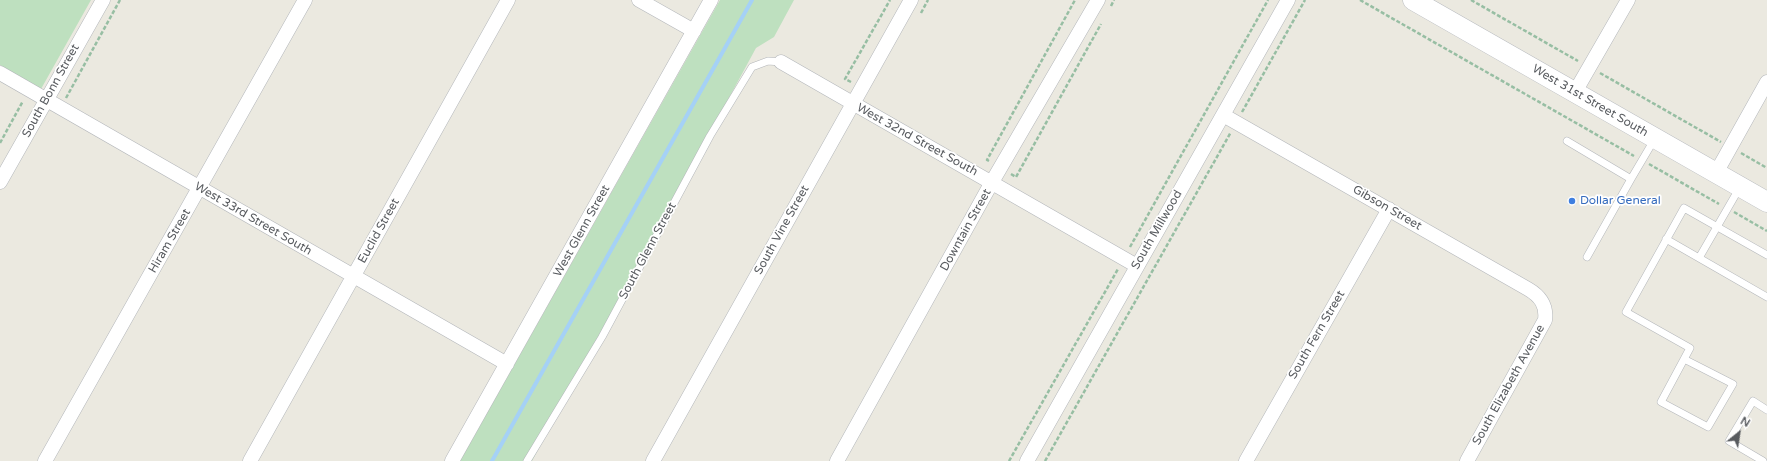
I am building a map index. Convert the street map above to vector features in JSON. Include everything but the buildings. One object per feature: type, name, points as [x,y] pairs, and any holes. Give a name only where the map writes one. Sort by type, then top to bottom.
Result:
[{"type":"street","name":"South Bonn Street","points":[[0,182],[102,0]]},
{"type":"street","name":"Hiram Street","points":[[45,461],[305,0]]},
{"type":"street","name":"Euclid Street","points":[[250,461],[508,0]]},
{"type":"street","points":[[639,0],[694,31]]},
{"type":"street","name":"West Glenn Street","points":[[452,461],[711,0]]},
{"type":"street","name":"South Vine Street","points":[[653,461],[911,0]]},
{"type":"street","name":"Downtain Street","points":[[837,461],[992,182],[1098,0]]},
{"type":"street","name":"South Millwood","points":[[1026,461],[1288,0]]},
{"type":"street","name":"West 31st Street South","points":[[1413,0],[1767,202]]},
{"type":"street","points":[[1575,92],[1628,0]]},
{"type":"street","name":"West 32nd Street South","points":[[781,62],[1137,266]]},
{"type":"street","name":"West 33rd Street South","points":[[0,73],[507,364]]},
{"type":"street","points":[[1716,172],[1767,82]]},
{"type":"street","name":"Gibson Street","points":[[1223,115],[1528,289],[1542,300],[1545,308]]},
{"type":"street","name":"South Fern Street","points":[[1246,461],[1389,209]]},
{"type":"street","name":"South Elizabeth Avenue","points":[[1467,461],[1544,320],[1545,308]]},
{"type":"lane","name":"South Glenn Street","points":[[527,461],[602,337],[710,136],[752,67],[768,61],[781,62]]},
{"type":"lane","points":[[1588,257],[1655,138]]},
{"type":"lane","points":[[1567,141],[1632,179]]},
{"type":"lane","points":[[1700,258],[1740,187]]},
{"type":"lane","points":[[1684,359],[1732,384],[1708,427],[1661,402],[1684,359],[1690,348],[1626,312],[1684,208],[1767,255]]},
{"type":"lane","points":[[1666,239],[1767,297]]},
{"type":"lane","points":[[1767,410],[1753,401],[1729,441],[1764,461],[1767,456]]},
{"type":"path","points":[[66,99],[120,0]]},
{"type":"path","points":[[1009,461],[1268,0]]},
{"type":"path","points":[[1045,461],[1305,0]]},
{"type":"path","points":[[1360,0],[1767,231]]},
{"type":"path","points":[[1471,0],[1767,168]]},
{"type":"path","points":[[0,143],[23,101]]},
{"type":"green space","points":[[0,0],[91,0],[41,89],[0,65]]},
{"type":"green space","points":[[720,0],[794,0],[774,37],[756,48],[532,461],[460,461]]},
{"type":"waterway","points":[[492,461],[752,0]]},
{"type":"place","name":"Dollar General","points":[[1572,201]]}]
